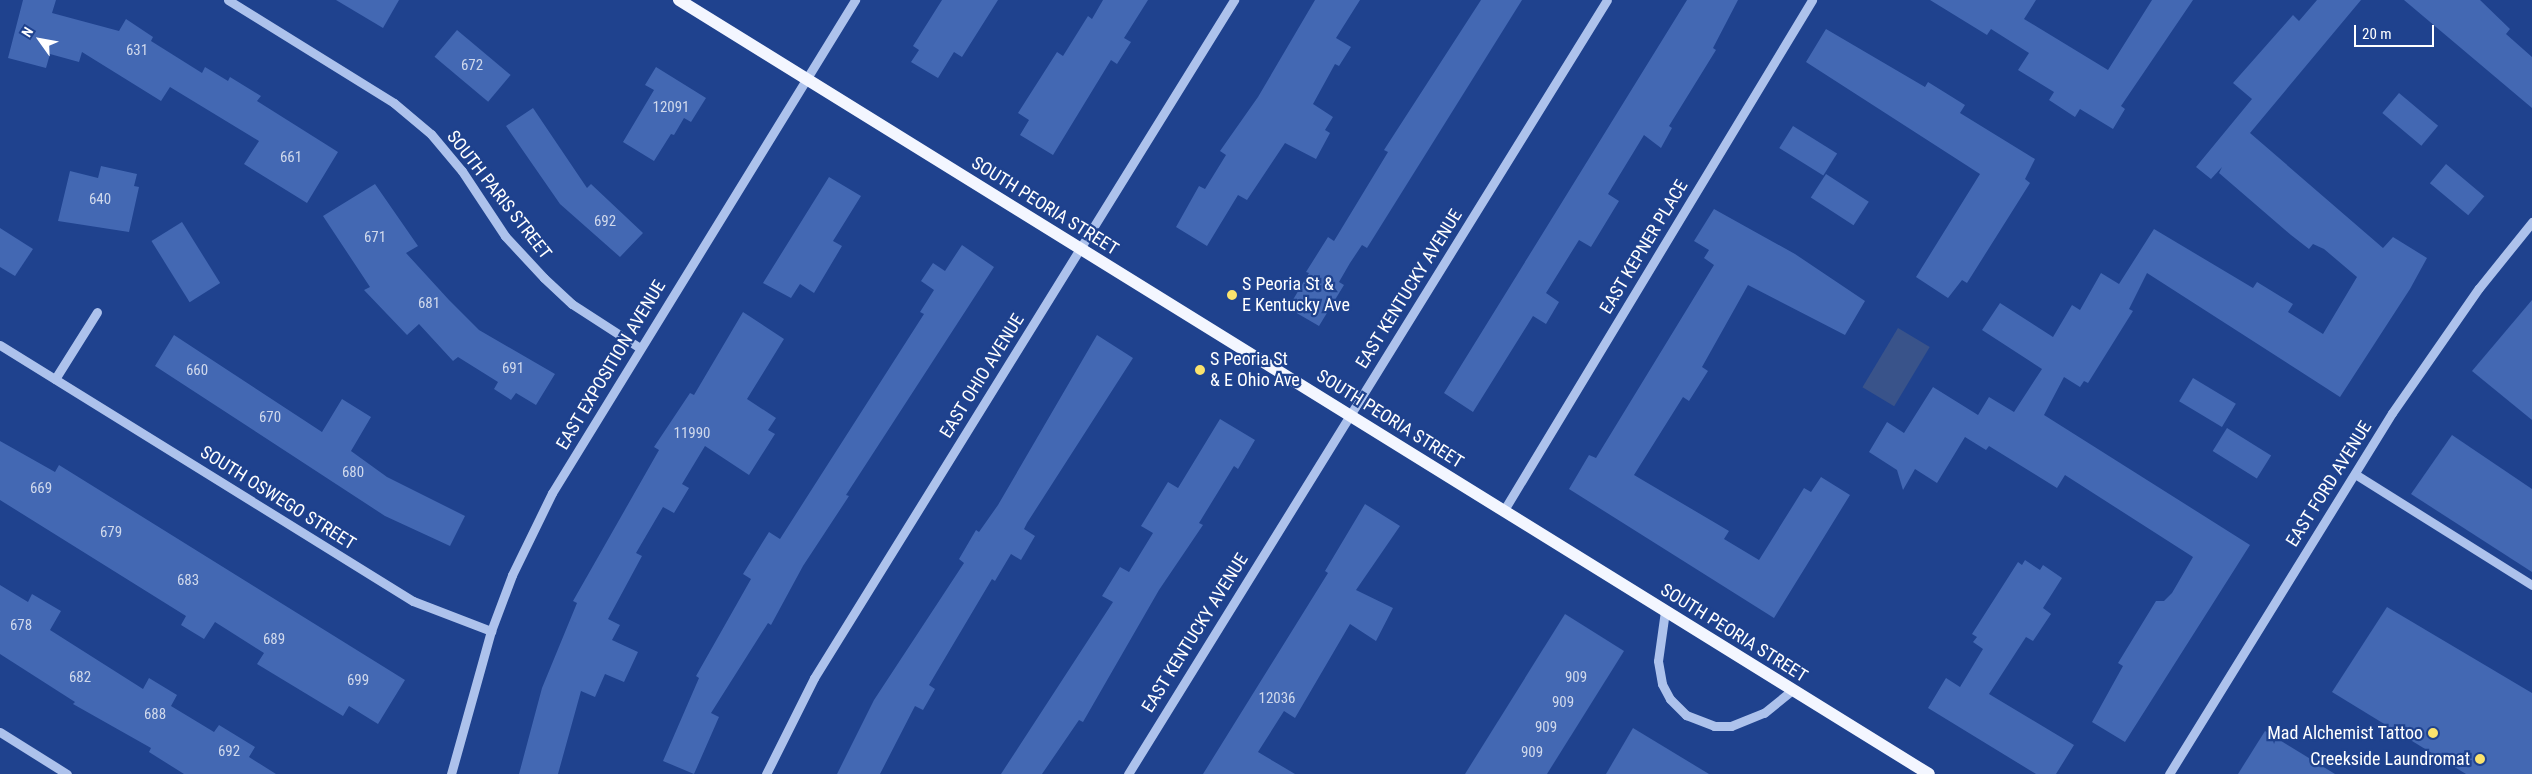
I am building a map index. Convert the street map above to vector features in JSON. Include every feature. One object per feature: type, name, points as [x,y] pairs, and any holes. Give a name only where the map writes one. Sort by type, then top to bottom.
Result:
[{"type":"main road","name":"SOUTH PEORIA STREET","points":[[679,0],[1929,774]]},
{"type":"street","name":"SOUTH PARIS STREET","points":[[228,0],[394,103],[431,134],[462,171],[505,236],[544,278],[572,304],[640,348]]},
{"type":"street","name":"EAST EXPOSITION AVENUE","points":[[451,774],[491,631],[552,493],[855,0]]},
{"type":"street","name":"EAST OHIO AVENUE","points":[[766,774],[814,678],[1234,0]]},
{"type":"street","name":"EAST KENTUCKY AVENUE","points":[[1128,774],[1607,0]]},
{"type":"street","name":"EAST KEPNER PLACE","points":[[1504,510],[1812,0]]},
{"type":"street","name":"EAST FORD AVENUE","points":[[2169,774],[2355,474],[2439,343],[2532,222]]},
{"type":"street","points":[[55,379],[96,312]]},
{"type":"street","name":"SOUTH OSWEGO STREET","points":[[0,345],[414,601],[491,631]]},
{"type":"street","points":[[2355,474],[2532,584]]},
{"type":"street","points":[[1665,611],[1658,661],[1662,684],[1670,699],[1686,715],[1714,726],[1731,726],[1764,713],[1792,690]]},
{"type":"street","points":[[0,732],[67,774]]},
{"type":"water","points":[[1898,328],[1930,347],[1894,406],[1862,387]]},
{"type":"building","points":[[23,0],[56,0],[52,13],[119,31],[126,19],[153,37],[151,41],[202,73],[205,67],[228,81],[230,77],[261,96],[257,101],[338,152],[307,203],[244,164],[259,141],[170,87],[161,101],[82,52],[79,62],[50,54],[46,68],[8,58]]},
{"type":"building","points":[[336,0],[399,0],[383,28]]},
{"type":"building","points":[[942,0],[998,0],[962,57],[954,52],[938,78],[911,62],[919,50],[913,46]]},
{"type":"building","points":[[1103,0],[1148,0],[1124,38],[1131,42],[1117,64],[1111,60],[1053,155],[1020,135],[1029,120],[1018,113],[1057,52],[1063,56],[1088,16],[1092,19]]},
{"type":"building","points":[[1315,0],[1360,0],[1336,38],[1351,47],[1339,66],[1335,64],[1313,104],[1333,117],[1325,130],[1330,133],[1316,159],[1285,143],[1247,200],[1238,195],[1207,246],[1176,227],[1199,186],[1205,189],[1226,155],[1220,151],[1258,97]]},
{"type":"building","points":[[1481,0],[1522,0],[1367,248],[1362,245],[1350,263],[1339,282],[1344,285],[1319,326],[1288,308],[1309,273],[1306,272],[1328,237],[1334,241],[1388,152],[1384,150]]},
{"type":"building","points":[[1687,0],[1738,0],[1713,48],[1716,50],[1669,126],[1672,128],[1661,148],[1644,135],[1608,194],[1619,201],[1591,247],[1579,240],[1546,293],[1559,302],[1546,324],[1533,316],[1473,412],[1444,393]]},
{"type":"building","points":[[1930,0],[2036,0],[2024,19],[2108,70],[2152,0],[2193,0],[2121,106],[2125,109],[2113,129],[2080,109],[2075,117],[2049,100],[2054,92],[2018,70],[2029,53],[1991,29],[1987,35]]},
{"type":"building","points":[[2317,0],[2361,0],[2250,133],[2383,248],[2393,237],[2427,258],[2410,289],[2340,397],[2147,273],[2129,309],[2133,311],[2088,383],[2084,381],[2080,387],[2064,377],[2044,415],[2250,545],[2125,742],[2092,722],[2123,666],[2118,663],[2156,601],[2164,601],[2172,593],[2193,557],[2065,475],[2057,488],[1989,446],[1986,450],[1965,437],[1937,483],[1915,469],[1903,490],[1897,470],[1869,452],[1887,422],[1904,433],[1933,387],[1978,415],[1989,397],[2014,412],[2042,369],[1982,330],[2000,303],[2053,337],[2072,305],[2080,310],[2101,273],[2119,284],[2154,229],[2253,288],[2257,282],[2293,304],[2288,312],[2323,334],[2357,277],[2324,249],[2313,244],[2309,249],[2291,235],[2219,173],[2222,167],[2211,179],[2196,167],[2252,99],[2233,83],[2293,15],[2299,21]]},
{"type":"building","points":[[2404,0],[2480,0],[2510,29],[2506,34],[2532,57],[2532,108]]},
{"type":"building","points":[[1826,29],[1925,87],[1928,82],[1965,105],[1960,113],[2035,159],[2025,179],[2030,183],[1967,283],[1962,280],[1948,298],[1916,277],[1980,174],[1806,62]]},
{"type":"building","points":[[457,30],[511,75],[488,102],[435,57]]},
{"type":"building","points":[[656,67],[706,98],[691,122],[684,118],[674,135],[671,134],[654,161],[623,142],[654,90],[645,85]]},
{"type":"building","points":[[2399,93],[2438,126],[2421,146],[2382,113]]},
{"type":"building","points":[[533,108],[587,188],[591,184],[643,233],[620,257],[560,204],[506,126]]},
{"type":"building","points":[[1793,126],[1837,154],[1823,176],[1779,148]]},
{"type":"building","points":[[2446,164],[2484,196],[2468,215],[2430,183]]},
{"type":"building","points":[[101,166],[137,174],[134,186],[139,187],[129,232],[58,221],[70,171],[98,178]]},
{"type":"building","points":[[1826,174],[1869,202],[1854,225],[1811,197]]},
{"type":"building","points":[[829,177],[861,196],[833,241],[842,246],[814,293],[800,284],[791,298],[763,283]]},
{"type":"building","points":[[375,184],[418,246],[406,253],[449,300],[479,330],[555,374],[536,405],[516,393],[511,400],[494,389],[498,382],[458,357],[453,361],[419,324],[407,335],[364,290],[370,287],[323,216]]},
{"type":"building","points":[[1714,209],[1795,254],[1865,301],[1845,335],[1748,285],[1702,367],[1708,371],[1689,401],[1683,397],[1634,475],[1729,531],[1724,539],[1759,560],[1804,488],[1811,492],[1821,477],[1850,495],[1774,618],[1569,489],[1589,455],[1596,458],[1714,265],[1704,258],[1709,250],[1694,241]]},
{"type":"building","points":[[182,222],[220,283],[190,302],[151,241]]},
{"type":"building","points":[[0,228],[33,249],[15,276],[0,267]]},
{"type":"building","points":[[962,245],[994,267],[846,495],[849,496],[803,566],[771,625],[768,623],[711,713],[719,717],[694,774],[663,761],[699,678],[696,676],[751,579],[743,574],[769,532],[780,539],[924,314],[920,312],[934,290],[921,281],[933,263],[945,271]]},
{"type":"building","points":[[2532,300],[2532,420],[2472,371]]},
{"type":"building","points":[[743,312],[784,339],[747,399],[776,418],[768,430],[775,434],[749,475],[705,446],[682,484],[689,488],[674,513],[663,507],[636,553],[642,556],[608,619],[620,625],[612,640],[638,652],[624,682],[605,674],[595,697],[581,691],[558,774],[519,774],[542,688],[577,603],[573,601],[659,450],[654,447],[690,393],[694,395]]},
{"type":"building","points":[[174,335],[322,432],[342,399],[371,417],[351,451],[387,477],[465,516],[450,546],[385,516],[155,366]]},
{"type":"building","points":[[1097,335],[1133,358],[1027,523],[1024,529],[1035,536],[1021,560],[1011,554],[995,581],[992,579],[929,685],[935,689],[923,710],[915,706],[880,774],[837,774],[874,700],[964,563],[959,559],[976,530],[979,532],[998,505]]},
{"type":"building","points":[[2193,378],[2236,404],[2222,427],[2179,401]]},
{"type":"building","points":[[1220,419],[1255,440],[1238,469],[1234,466],[1199,523],[1203,525],[1159,590],[1083,722],[1079,720],[1042,774],[1001,774],[1113,602],[1102,596],[1120,567],[1129,572],[1153,533],[1141,526],[1168,482],[1178,488]]},
{"type":"building","points":[[2227,428],[2271,456],[2257,478],[2213,451]]},
{"type":"building","points":[[2452,435],[2532,489],[2532,572],[2411,494]]},
{"type":"building","points":[[0,441],[55,472],[59,465],[405,680],[378,724],[349,706],[343,716],[257,664],[264,653],[215,622],[204,639],[181,625],[186,616],[0,500]]},
{"type":"building","points":[[1365,504],[1400,526],[1356,590],[1393,608],[1376,641],[1350,624],[1295,718],[1284,711],[1258,752],[1295,774],[1203,774],[1328,573],[1325,571]]},
{"type":"building","points":[[2025,560],[2040,570],[2043,565],[2062,578],[2043,608],[2051,614],[2033,641],[2026,637],[1989,694],[2074,745],[2056,774],[2036,774],[1928,708],[1946,678],[1960,687],[1983,649],[1973,642],[1977,637],[1972,634],[2018,562],[2022,565]]},
{"type":"building","points":[[0,585],[28,602],[32,594],[61,611],[50,630],[143,689],[149,678],[177,695],[171,706],[214,732],[219,725],[255,747],[249,757],[276,774],[184,774],[149,752],[151,748],[73,704],[75,702],[0,654]]},
{"type":"building","points":[[2387,607],[2532,693],[2532,774],[2466,774],[2332,692]]},
{"type":"building","points":[[1565,614],[1624,651],[1547,774],[1465,774]]},
{"type":"building","points":[[1633,728],[1709,774],[1606,774]]},
{"type":"building","points":[[2265,731],[2335,774],[2238,774]]},
{"type":"place","name":"S Peoria St & E Kentucky Ave","points":[[1232,295]]},
{"type":"place","name":"S Peoria St & E Ohio Ave","points":[[1200,370]]},
{"type":"place","name":"Mad Alchemist Tattoo","points":[[2433,733]]},
{"type":"place","name":"Creekside Laundromat","points":[[2480,759]]}]
